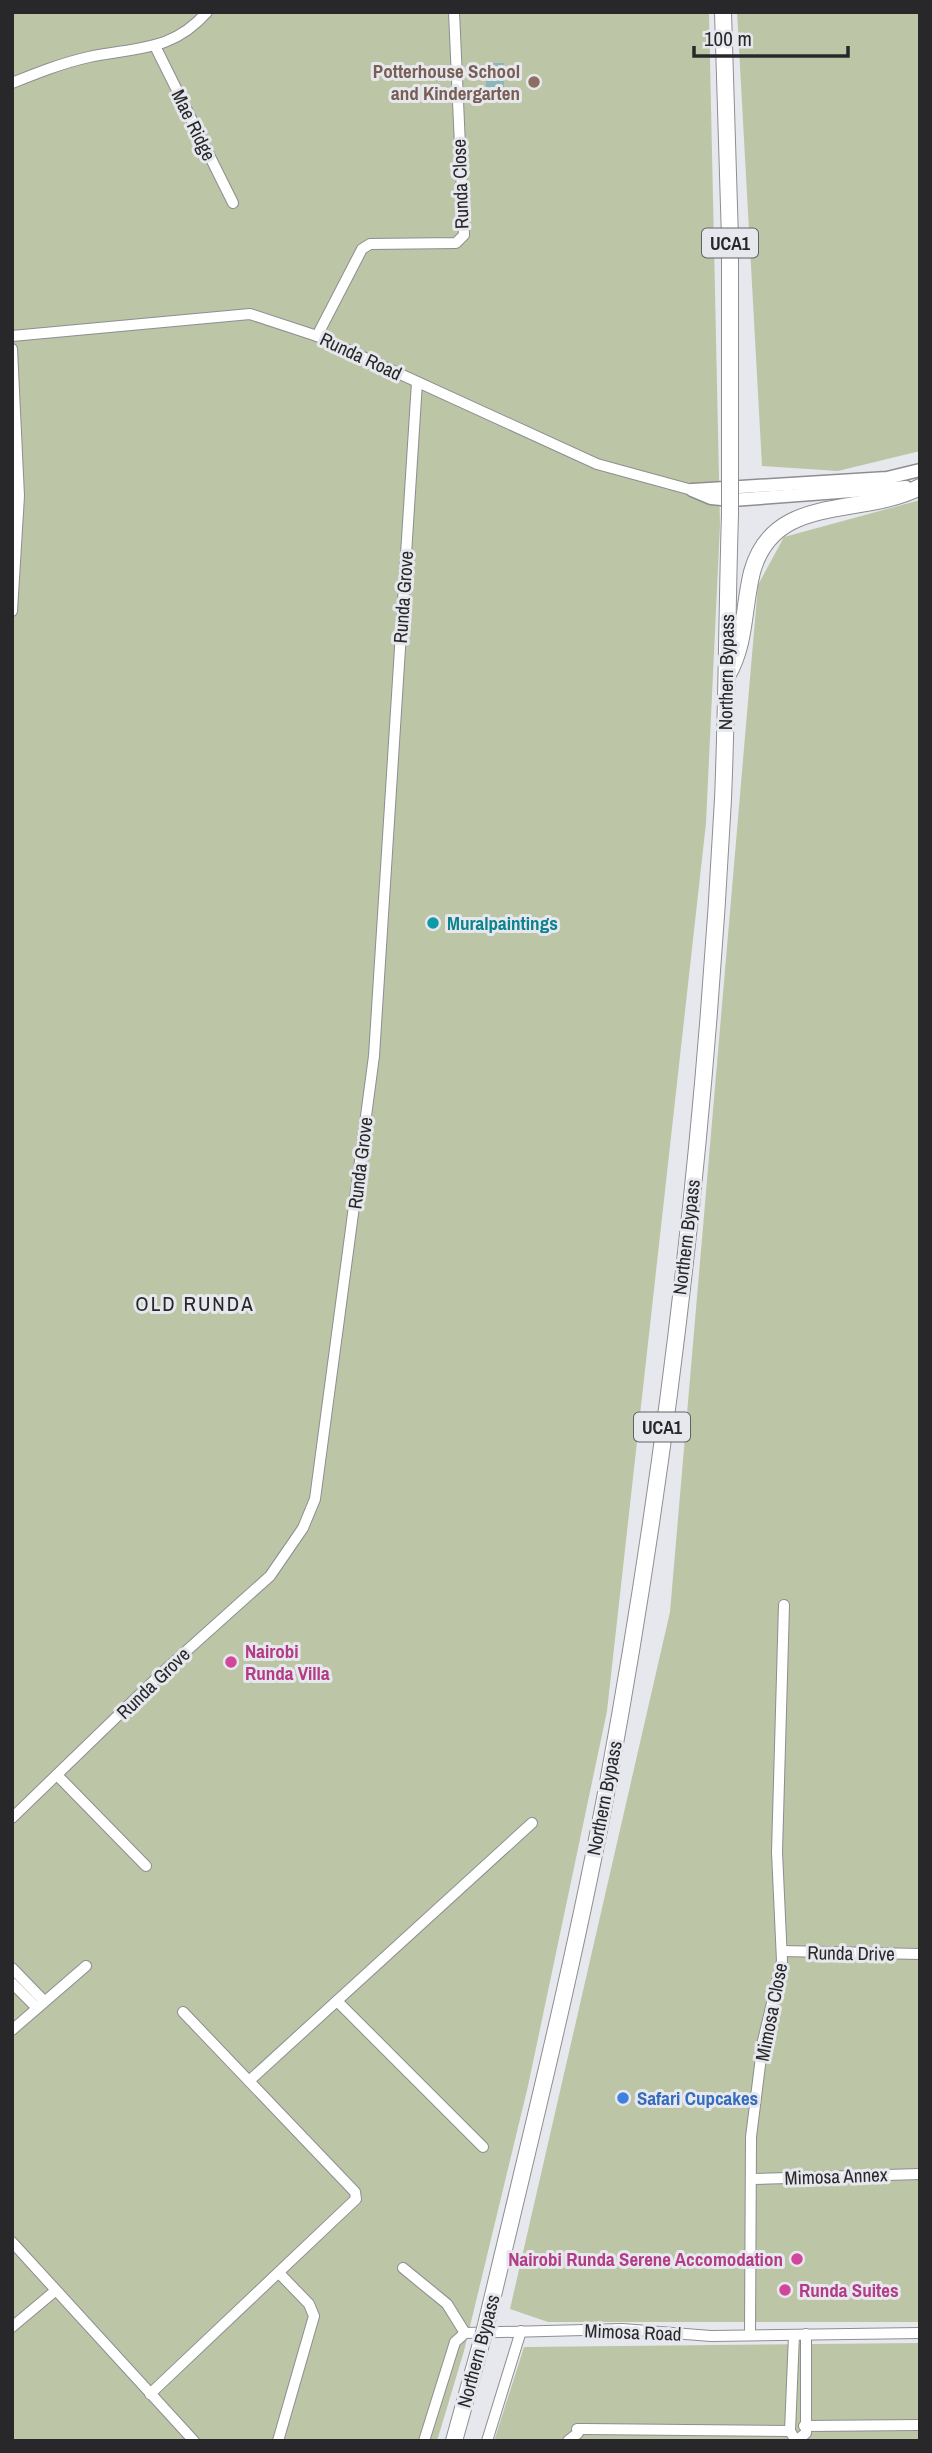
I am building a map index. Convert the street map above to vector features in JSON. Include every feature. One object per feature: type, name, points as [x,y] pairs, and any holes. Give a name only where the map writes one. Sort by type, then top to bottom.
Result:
[{"type":"main road","name":"Northern Bypass","points":[[454,2441],[484,2333],[586,1891],[611,1767],[646,1554],[689,1217],[703,1076],[722,808],[726,679],[730,514],[730,239],[723,12]]},
{"type":"main road","points":[[726,679],[741,645],[752,573],[758,554],[779,526],[821,511],[902,496],[920,486]]},
{"type":"street","points":[[12,83],[89,57],[156,48],[174,38],[207,12]]},
{"type":"street","name":"Runda Close","points":[[317,336],[362,249],[370,244],[456,243],[464,235],[454,12]]},
{"type":"street","name":"Mae Ridge","points":[[156,48],[233,203]]},
{"type":"street","name":"Runda Road","points":[[12,337],[250,314],[317,336],[597,464],[710,498],[732,500],[920,486]]},
{"type":"street","points":[[12,349],[16,496],[12,611]]},
{"type":"street","name":"Runda Grove","points":[[12,1818],[164,1671],[270,1576],[303,1528],[315,1499],[374,1056],[417,382]]},
{"type":"street","name":"Runda Road","points":[[692,491],[887,478],[920,470]]},
{"type":"street","name":"Mimosa Close","points":[[750,2334],[749,2227],[753,2179],[751,2137],[763,2041],[782,1951],[777,1852],[784,1605]]},
{"type":"street","points":[[57,1775],[146,1866]]},
{"type":"street","points":[[248,2081],[532,1823]]},
{"type":"street","name":"Runda Drive","points":[[782,1951],[920,1954]]},
{"type":"street","points":[[12,2029],[86,1966]]},
{"type":"street","points":[[12,1968],[41,2004]]},
{"type":"street","points":[[12,1983],[41,2004]]},
{"type":"street","points":[[337,2001],[483,2147]]},
{"type":"street","points":[[150,2394],[356,2199],[355,2192],[183,2011]]},
{"type":"street","name":"Mimosa Annex","points":[[753,2179],[920,2174]]},
{"type":"street","points":[[12,2242],[194,2441]]},
{"type":"street","points":[[403,2268],[447,2304],[465,2333],[454,2342],[424,2441]]},
{"type":"street","points":[[278,2441],[314,2316],[309,2304],[279,2273]]},
{"type":"street","points":[[12,2327],[55,2291]]},
{"type":"street","name":"Mimosa Road","points":[[465,2333],[622,2329],[711,2336],[750,2334],[806,2337],[845,2333],[920,2333]]},
{"type":"street","points":[[487,2441],[521,2331]]},
{"type":"street","points":[[794,2335],[794,2437]]},
{"type":"street","points":[[568,2441],[578,2433],[577,2429],[804,2437],[806,2337]]},
{"type":"street","points":[[804,2426],[920,2425]]},
{"type":"green space","points":[[12,12],[709,12],[720,525],[706,823],[607,1711],[528,2086],[464,2351],[437,2441],[12,2441]]},
{"type":"green space","points":[[737,12],[920,12],[920,451],[838,471],[762,466]]},
{"type":"green space","points":[[920,500],[920,2322],[548,2322],[510,2309],[670,1612],[758,585],[784,537]]},
{"type":"green space","points":[[920,2343],[920,2441],[494,2441],[524,2347]]},
{"type":"water","points":[[486,63],[504,63],[504,100],[486,101]]},
{"type":"place","name":"Potterhouse School and Kindergarten","points":[[534,82]]},
{"type":"place","name":"Muralpaintings","points":[[433,923]]},
{"type":"place","name":"Nairobi Runda Villa","points":[[231,1662]]},
{"type":"place","name":"Safari Cupcakes","points":[[623,2098]]},
{"type":"place","name":"Nairobi Runda Serene Accomodation","points":[[797,2259]]},
{"type":"place","name":"Runda Suites","points":[[785,2290]]},
{"type":"district","name":"OLD RUNDA","points":[[195,1303]]}]
